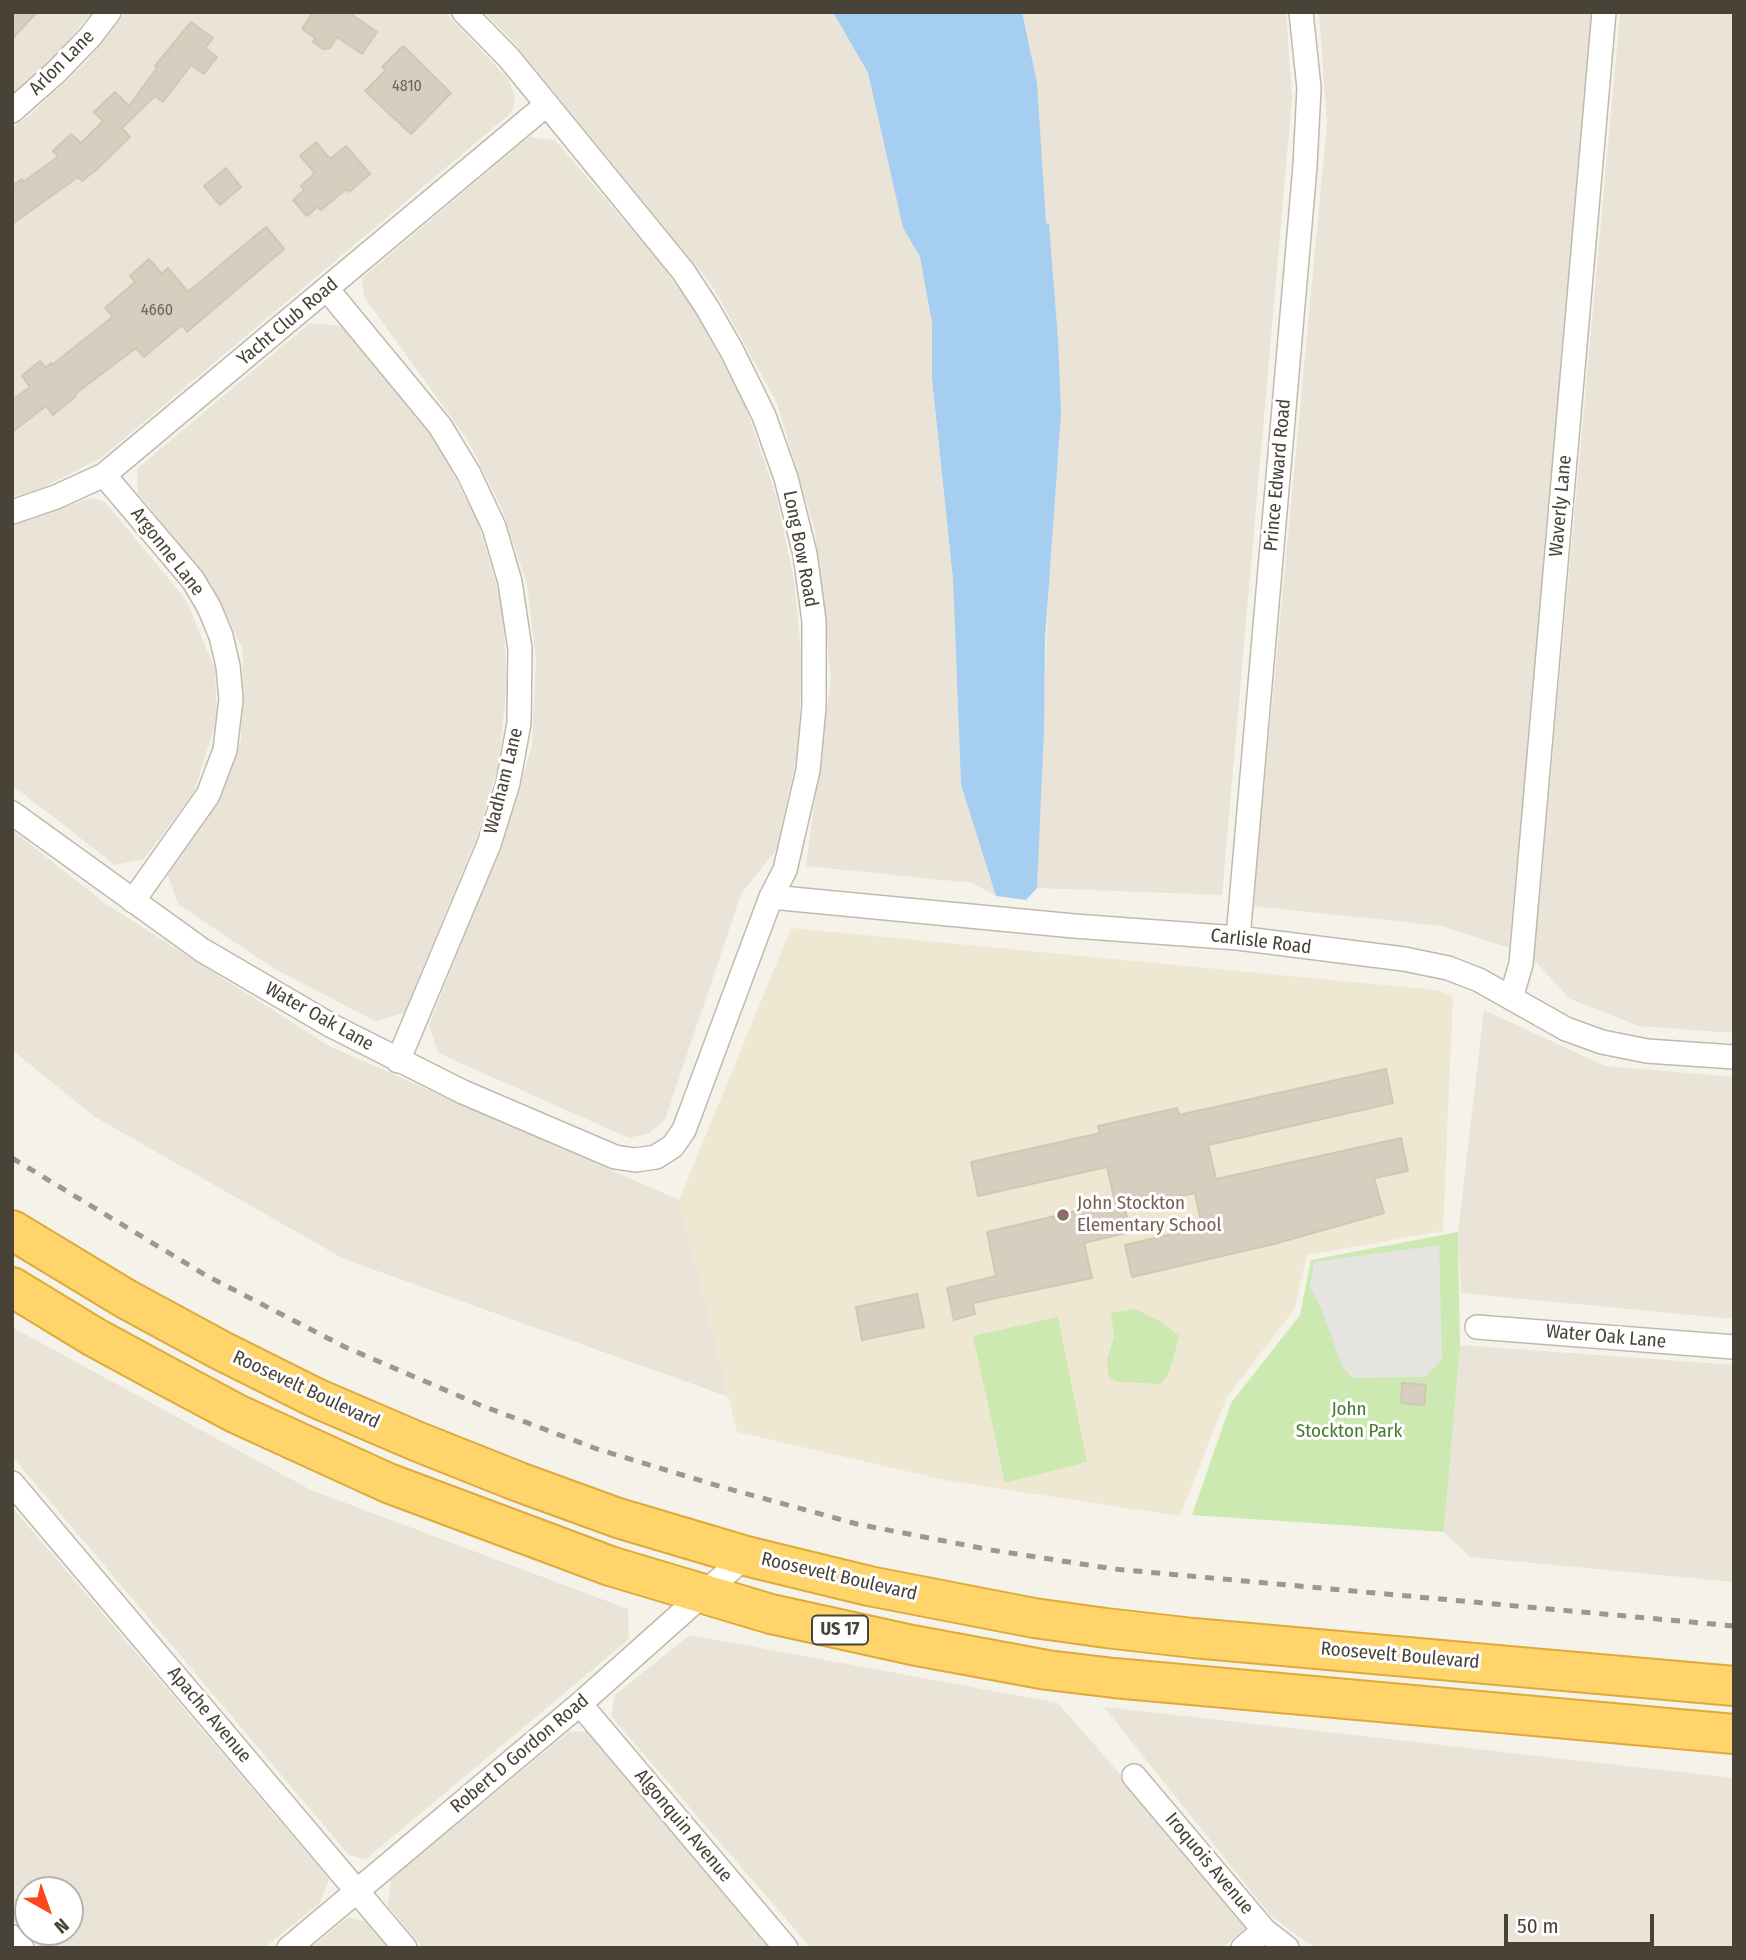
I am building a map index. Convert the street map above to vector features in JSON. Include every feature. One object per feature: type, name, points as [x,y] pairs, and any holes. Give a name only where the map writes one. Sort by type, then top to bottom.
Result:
[{"type":"highway","name":"Roosevelt Boulevard","points":[[12,1230],[126,1299],[316,1398],[519,1482],[618,1518],[746,1556],[882,1589],[1034,1618],[1106,1628],[1734,1686]]},
{"type":"highway","name":"US 17","points":[[12,1287],[94,1338],[164,1376],[237,1414],[388,1483],[534,1540],[703,1595],[842,1630],[1046,1670],[1734,1734]]},
{"type":"street","name":"Arlon Lane","points":[[12,111],[73,55],[109,12]]},
{"type":"street","name":"Long Bow Road","points":[[464,12],[509,58],[683,271],[708,309],[733,351],[764,416],[786,478],[804,554],[814,621],[814,707],[808,769],[785,870],[771,897],[684,1130],[673,1146],[656,1157]]},
{"type":"street","name":"Prince Edward Road","points":[[1238,938],[1305,166],[1310,88],[1301,12]]},
{"type":"street","name":"Waverly Lane","points":[[1511,998],[1521,964],[1604,12]]},
{"type":"street","name":"Yacht Club Road","points":[[12,512],[56,497],[104,475],[547,105]]},
{"type":"street","name":"Wadham Lane","points":[[327,289],[439,426],[470,474],[494,527],[510,582],[520,649],[519,723],[508,783],[489,844],[398,1060]]},
{"type":"street","name":"Argonne Lane","points":[[104,475],[193,580],[209,607],[221,636],[228,666],[231,699],[225,750],[208,795],[133,901]]},
{"type":"street","name":"Water Oak Lane","points":[[12,813],[202,950],[332,1026],[463,1092],[615,1157],[635,1160],[656,1157]]},
{"type":"street","name":"Carlisle Road","points":[[771,897],[1074,926],[1238,938],[1404,959],[1448,968],[1479,980],[1566,1030],[1602,1042],[1647,1051],[1734,1057]]},
{"type":"street","name":"Water Oak Lane","points":[[1477,1326],[1734,1347]]},
{"type":"street","name":"Apache Avenue","points":[[12,1483],[405,1948]]},
{"type":"street","name":"Robert D Gordon Road","points":[[289,1948],[580,1704],[746,1556]]},
{"type":"street","name":"Algonquin Avenue","points":[[580,1704],[786,1948]]},
{"type":"street","name":"Iroquois Avenue","points":[[1134,1776],[1264,1930],[1287,1948]]},
{"type":"street","points":[[1243,1948],[1264,1930]]},
{"type":"street","points":[[12,1937],[22,1948]]},
{"type":"shaded area","points":[[12,12],[92,12],[56,55],[12,94]]},
{"type":"shaded area","points":[[125,12],[445,12],[508,79],[515,96],[512,112],[101,458],[40,489],[12,497],[12,128],[30,115],[89,59]]},
{"type":"shaded area","points":[[484,12],[833,12],[868,73],[903,228],[920,257],[932,323],[932,379],[953,579],[961,785],[996,896],[973,883],[806,866],[831,679],[815,531],[777,403],[713,287],[516,45]]},
{"type":"shaded area","points":[[1022,12],[1286,12],[1292,98],[1222,895],[1037,888],[1058,338],[1049,224],[1046,223]]},
{"type":"shaded area","points":[[1319,12],[1595,12],[1509,948],[1442,926],[1253,906],[1327,124]]},
{"type":"shaded area","points":[[1620,12],[1734,12],[1734,1033],[1639,1026],[1570,999],[1534,960]]},
{"type":"shaded area","points":[[529,137],[555,140],[661,264],[697,314],[745,405],[777,499],[794,581],[802,661],[798,750],[776,850],[741,894],[665,1120],[649,1133],[629,1138],[438,1053],[429,1025],[506,832],[532,746],[536,660],[527,584],[501,507],[467,439],[364,297],[362,278]]},
{"type":"shaded area","points":[[310,323],[342,326],[436,441],[477,519],[502,603],[507,680],[499,764],[477,836],[404,1013],[375,1021],[273,968],[178,904],[167,873],[212,809],[241,740],[243,650],[212,585],[138,493],[137,469]]},
{"type":"shaded area","points":[[91,498],[105,502],[186,600],[215,669],[217,718],[194,792],[144,859],[115,865],[12,785],[12,525]]},
{"type":"shaded area","points":[[12,830],[106,904],[329,1046],[679,1200],[729,1397],[344,1259],[95,1117],[12,1050]]},
{"type":"shaded area","name":"John Stockton Elementary School","points":[[791,928],[1436,990],[1453,996],[1443,1231],[1307,1255],[1295,1308],[1226,1399],[1180,1516],[949,1481],[737,1432],[679,1200]]},
{"type":"shaded area","points":[[1484,1010],[1605,1066],[1734,1077],[1734,1319],[1461,1293],[1458,1232]]},
{"type":"shaded area","points":[[1439,1245],[1442,1360],[1424,1377],[1353,1378],[1343,1368],[1321,1308],[1310,1287],[1314,1262]]},
{"type":"shaded area","points":[[12,1327],[311,1490],[628,1609],[629,1639],[366,1859],[349,1855],[12,1456]]},
{"type":"shaded area","points":[[1460,1345],[1734,1365],[1734,1582],[1470,1557],[1444,1532]]},
{"type":"shaded area","points":[[12,1507],[329,1879],[320,1903],[264,1948],[39,1948],[37,1946],[84,1946],[84,1876],[14,1876],[14,1918]]},
{"type":"shaded area","points":[[690,1635],[1058,1703],[1242,1914],[1245,1929],[1222,1948],[811,1948],[611,1716],[615,1695]]},
{"type":"shaded area","points":[[1104,1707],[1734,1778],[1734,1948],[1315,1948],[1271,1916]]},
{"type":"shaded area","points":[[586,1731],[770,1948],[423,1948],[388,1906],[391,1879],[569,1732]]},
{"type":"shaded area","points":[[348,1917],[366,1922],[388,1948],[311,1948]]},
{"type":"green space","name":"John Stockton Park","points":[[1458,1232],[1460,1345],[1444,1532],[1192,1515],[1231,1403],[1300,1315],[1311,1260]]},
{"type":"green space","points":[[1135,1309],[1163,1323],[1179,1336],[1167,1376],[1160,1384],[1109,1379],[1107,1360],[1114,1337],[1111,1313]]},
{"type":"green space","points":[[1058,1317],[1087,1462],[1005,1483],[973,1336]]},
{"type":"water","points":[[833,12],[1022,12],[1037,83],[1046,223],[1049,224],[1058,338],[1061,413],[1045,639],[1037,888],[1026,900],[996,896],[961,785],[953,579],[932,379],[932,323],[920,257],[903,228],[868,73]]},
{"type":"building","points":[[12,12],[37,12],[12,39]]},
{"type":"building","points":[[313,12],[348,12],[377,32],[362,54],[337,37],[330,48],[323,49],[313,42],[315,38],[302,29]]},
{"type":"building","points":[[191,22],[213,38],[205,48],[217,57],[204,74],[191,65],[163,102],[155,96],[122,128],[130,137],[97,169],[82,181],[78,177],[12,224],[12,186],[22,179],[23,182],[58,157],[53,151],[71,134],[81,143],[103,121],[94,112],[115,92],[129,106],[157,68],[155,66]]},
{"type":"building","points":[[403,46],[451,93],[411,134],[365,91],[386,70],[382,67]]},
{"type":"building","points":[[316,142],[330,159],[346,146],[370,174],[349,192],[346,189],[321,210],[317,207],[307,216],[293,200],[304,190],[301,186],[315,173],[300,156]]},
{"type":"building","points":[[226,168],[241,187],[220,205],[204,186]]},
{"type":"building","points":[[266,227],[284,249],[187,332],[182,325],[144,357],[136,348],[75,394],[76,396],[53,415],[46,406],[12,432],[12,400],[30,387],[22,376],[40,361],[46,368],[51,363],[52,365],[111,318],[112,315],[105,308],[135,282],[130,276],[149,259],[162,274],[168,268],[188,292]]},
{"type":"building","points":[[1386,1069],[1393,1103],[1208,1145],[1216,1179],[1401,1138],[1408,1171],[1374,1178],[1384,1213],[1274,1244],[1132,1277],[1125,1245],[1202,1227],[1195,1193],[1125,1209],[1130,1232],[1084,1243],[1092,1278],[973,1303],[975,1314],[954,1320],[947,1288],[996,1276],[987,1232],[1115,1202],[1107,1167],[978,1196],[971,1162],[1100,1133],[1098,1126],[1177,1108],[1179,1115]]},
{"type":"building","points":[[917,1294],[924,1327],[862,1340],[856,1307]]},
{"type":"building","points":[[1402,1383],[1426,1385],[1424,1405],[1401,1403]]},
{"type":"railway","points":[[12,1158],[207,1276],[345,1347],[480,1405],[597,1449],[857,1524],[991,1550],[1114,1569],[1734,1626]]},
{"type":"place","name":"John Stockton Elementary School","points":[[1063,1215]]}]
